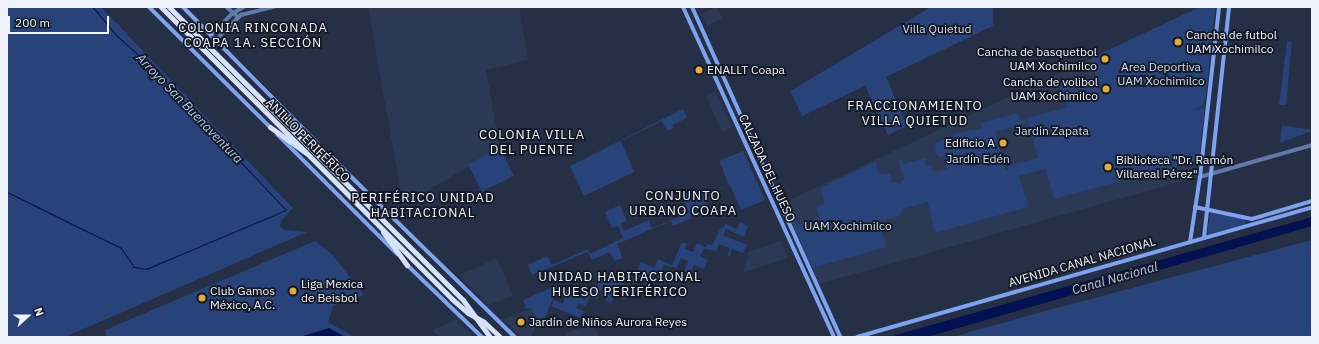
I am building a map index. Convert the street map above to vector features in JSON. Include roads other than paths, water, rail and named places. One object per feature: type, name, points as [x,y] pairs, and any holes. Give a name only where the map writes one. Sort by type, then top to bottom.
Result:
[{"type":"highway","name":"ANILLO PERIFÉRICO","points":[[161,7],[462,309],[484,322],[500,337]]},
{"type":"highway","name":"ANILLO PERIFÉRICO","points":[[169,7],[463,300],[490,337]]},
{"type":"highway","points":[[259,98],[286,118],[335,162]]},
{"type":"highway","points":[[270,127],[301,151],[308,154]]},
{"type":"highway","points":[[380,226],[407,265]]},
{"type":"main road","points":[[149,7],[407,265],[482,337]]},
{"type":"main road","points":[[183,7],[217,39],[335,162],[515,337]]},
{"type":"main road","name":"CALZADA DEL HUESO","points":[[683,7],[833,336]]},
{"type":"main road","name":"CALZADA DEL HUESO","points":[[692,7],[840,337]]},
{"type":"main road","points":[[1190,242],[1200,177],[1219,7]]},
{"type":"main road","points":[[1204,238],[1229,7]]},
{"type":"main road","points":[[1195,207],[1207,208],[1252,219],[1312,201]]},
{"type":"main road","name":"AVENIDA CANAL NACIONAL","points":[[857,337],[1312,207]]},
{"type":"street","points":[[227,7],[240,16]]},
{"type":"street","points":[[233,7],[235,12]]},
{"type":"street","points":[[212,34],[235,12],[244,7]]},
{"type":"street","points":[[250,7],[251,12]]},
{"type":"street","points":[[217,39],[240,16],[274,7]]},
{"type":"street","points":[[1200,177],[1312,145]]},
{"type":"water","name":"Canal Nacional","points":[[1312,217],[1312,226],[927,337],[889,337]]},
{"type":"water","points":[[329,328],[345,337],[300,337]]},
{"type":"waterway","name":"Arroyo San Buenaventura","points":[[7,192],[121,248],[134,267],[146,269],[286,210],[145,61],[117,36],[93,7]]},
{"type":"place","name":"Cancha de futbol UAM Xochimilco","points":[[1178,42]]},
{"type":"place","name":"Cancha de basquetbol UAM Xochimilco","points":[[1105,59]]},
{"type":"place","name":"ENALLT Coapa","points":[[699,70]]},
{"type":"place","name":"Cancha de volibol UAM Xochimilco","points":[[1106,89]]},
{"type":"place","name":"Edificio A","points":[[1003,143]]},
{"type":"place","name":"Biblioteca \"Dr. Ramón Villareal Pérez\"","points":[[1108,167]]},
{"type":"place","name":"Liga Mexica de Beisbol","points":[[293,291]]},
{"type":"place","name":"Club Gamos México, A.C.","points":[[202,298]]},
{"type":"place","name":"Jardín de Niños Aurora Reyes","points":[[521,322]]},
{"type":"district","name":"COLONIA RINCONADA COAPA 1A. SECCIÓN","points":[[253,36]]},
{"type":"district","name":"FRACCIONAMIENTO VILLA QUIETUD","points":[[915,114]]},
{"type":"district","name":"COLONIA VILLA DEL PUENTE","points":[[532,144]]},
{"type":"district","name":"CONJUNTO URBANO COAPA","points":[[683,204]]},
{"type":"district","name":"PERIFÉRICO UNIDAD HABITACIONAL","points":[[423,206]]},
{"type":"district","name":"UNIDAD HABITACIONAL HUESO PERIFÉRICO","points":[[620,286]]},
{"type":"park label","name":"Villa Quietud","points":[[937,29]]},
{"type":"park label","name":"Area Deportiva UAM Xochimilco","points":[[1161,74]]},
{"type":"park label","name":"Jardín Zapata","points":[[1052,131]]},
{"type":"park label","name":"Jardín Edén","points":[[978,159]]},
{"type":"park label","name":"UAM Xochimilco","points":[[848,226]]}]
